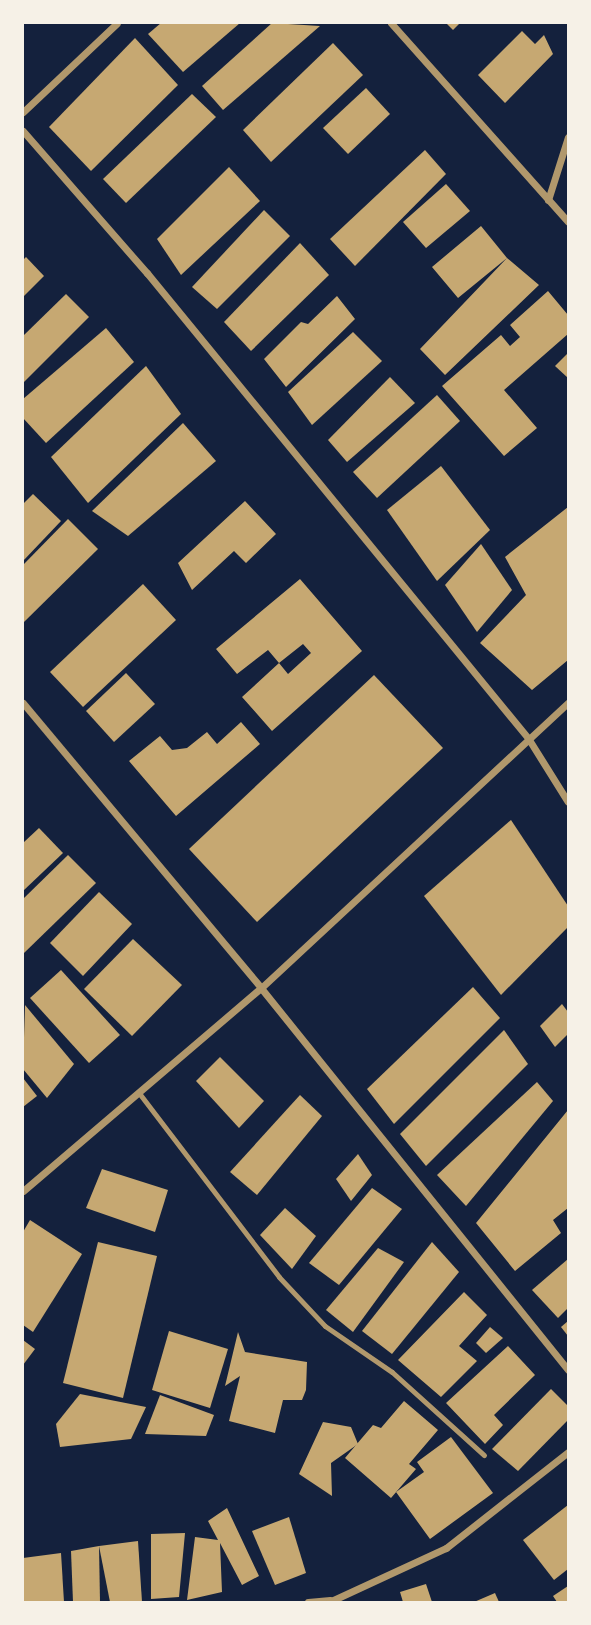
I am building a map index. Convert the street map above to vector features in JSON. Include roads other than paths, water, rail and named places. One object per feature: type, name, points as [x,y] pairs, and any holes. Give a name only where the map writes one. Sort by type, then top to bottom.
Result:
[{"type":"street","points":[[23,112],[117,23]]},
{"type":"street","points":[[391,23],[568,222]]},
{"type":"street","points":[[23,131],[147,273],[528,738],[568,802]]},
{"type":"street","points":[[548,200],[568,137]]},
{"type":"street","points":[[23,703],[261,988],[568,1370]]},
{"type":"street","points":[[23,1191],[261,988],[568,703]]},
{"type":"street","points":[[308,1602],[329,1601],[446,1548],[568,1452]]},
{"type":"lane","points":[[139,1093],[279,1277],[325,1326],[392,1372],[484,1455]]}]
